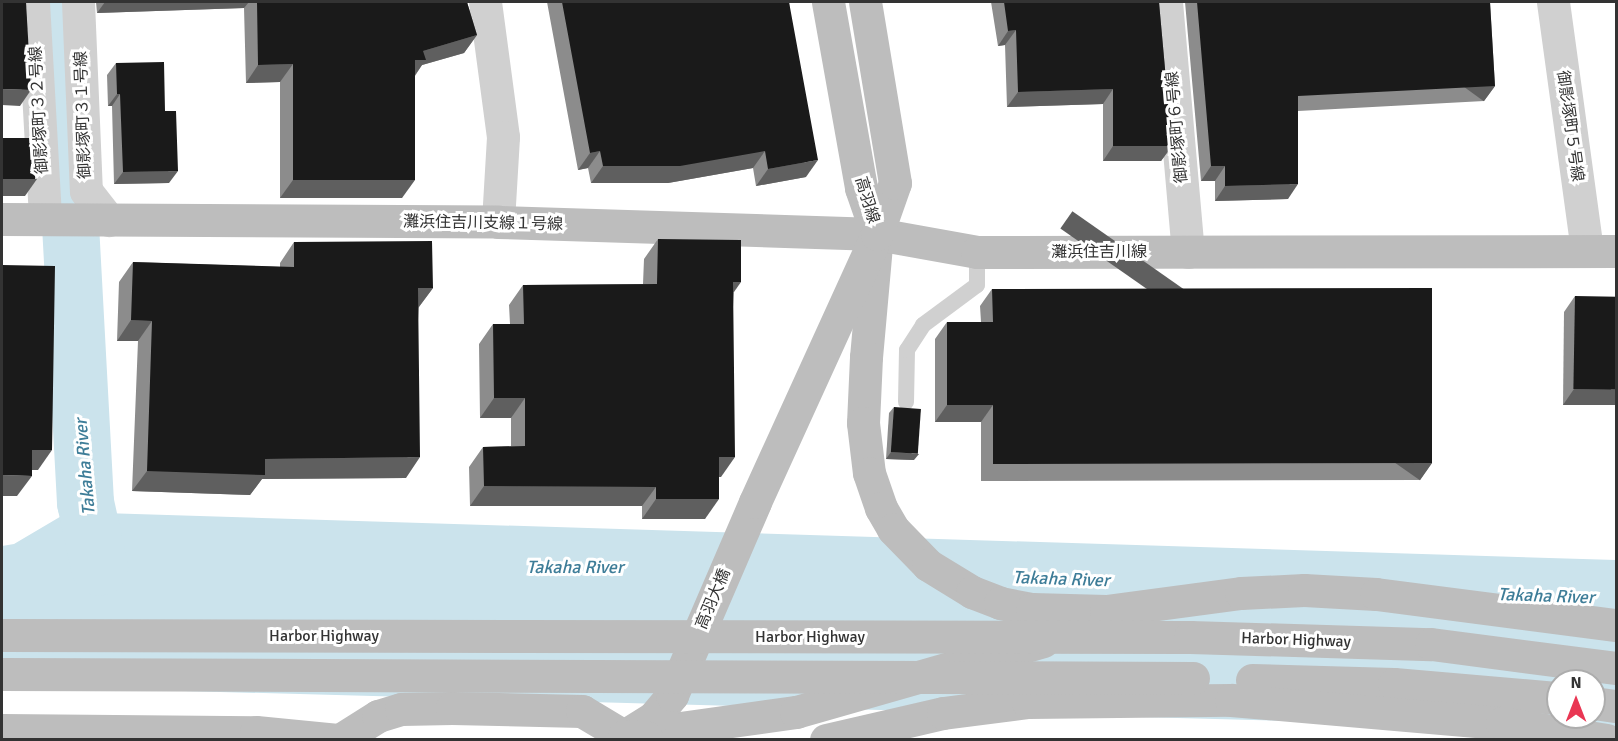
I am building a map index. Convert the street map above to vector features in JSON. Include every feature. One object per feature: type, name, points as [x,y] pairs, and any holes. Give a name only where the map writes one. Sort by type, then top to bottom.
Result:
[{"type":"street","name":"御影塚町３２号線","points":[[33,2],[50,219]]},
{"type":"street","name":"御影塚町３１号線","points":[[78,2],[86,191],[99,220]]},
{"type":"street","points":[[485,2],[503,137],[498,222]]},
{"type":"street","name":"高羽線","points":[[828,2],[861,188],[877,234]]},
{"type":"street","name":"高羽線","points":[[865,2],[895,183],[877,234]]},
{"type":"street","name":"御影塚町６号線","points":[[1166,2],[1188,252]]},
{"type":"street","name":"御影塚町５号線","points":[[1553,2],[1602,250]]},
{"type":"street","points":[[2,219],[50,219]]},
{"type":"street","name":"灘浜住吉川支線１号線","points":[[50,219],[498,222],[877,234]]},
{"type":"street","points":[[877,234],[866,357],[863,423],[869,473],[881,508],[893,529],[928,566],[972,591],[1000,603],[1068,612],[1106,611],[1271,590],[1338,591],[1422,599],[1617,625]]},
{"type":"street","name":"灘浜住吉川線","points":[[877,234],[977,252],[1602,250]]},
{"type":"street","name":"高羽大橋","points":[[624,738],[653,718],[672,695],[755,502],[877,234]]},
{"type":"street","points":[[624,738],[796,712],[1175,603]]},
{"type":"street","name":"Harbor Highway","points":[[2,635],[1190,637],[1431,644],[1617,668]]},
{"type":"street","points":[[2,674],[1193,678],[1394,684],[1546,697]]},
{"type":"street","points":[[826,740],[943,713],[1028,702],[1231,700],[1502,723],[1607,740]]},
{"type":"street","points":[[2,730],[256,732],[339,740],[378,716],[401,709],[452,708],[582,711],[624,738],[714,740]]},
{"type":"lane","points":[[906,402],[907,350],[922,326],[977,285],[977,252]]},
{"type":"water","points":[[75,508],[103,513],[1616,560],[1616,730],[1579,729],[1606,729],[1606,669],[1546,669],[1546,728],[2,686],[2,546],[14,544]]},
{"type":"building","points":[[2,2],[26,2],[31,90],[2,89]]},
{"type":"building","points":[[257,2],[467,2],[477,35],[423,51],[426,60],[415,60],[415,180],[293,180],[293,64],[258,65]]},
{"type":"building","points":[[562,2],[789,2],[818,160],[768,169],[765,151],[680,166],[603,166],[600,151],[590,153]]},
{"type":"building","points":[[1004,2],[1159,2],[1172,146],[1113,146],[1113,89],[1018,92],[1016,30],[1008,31]]},
{"type":"building","points":[[1197,2],[1490,2],[1495,86],[1298,96],[1298,184],[1225,186],[1225,166],[1211,166]]},
{"type":"building","points":[[164,62],[165,111],[176,111],[178,171],[123,172],[120,94],[117,94],[116,63]]},
{"type":"building","points":[[2,138],[35,138],[35,179],[2,179]]},
{"type":"building","points":[[658,239],[741,240],[741,282],[733,282],[735,457],[719,457],[719,499],[656,499],[656,487],[484,486],[483,447],[525,446],[525,398],[494,398],[493,324],[524,324],[523,285],[657,284]]},
{"type":"building","points":[[432,241],[433,288],[418,288],[420,457],[265,459],[265,475],[147,471],[152,321],[131,320],[133,262],[294,267],[294,242]]},
{"type":"building","points":[[2,265],[55,266],[52,450],[32,450],[32,476],[2,475]]},
{"type":"building","points":[[1432,288],[1432,463],[993,464],[993,405],[947,405],[947,322],[993,322],[992,289]]},
{"type":"building","points":[[1575,296],[1616,297],[1615,390],[1573,389]]},
{"type":"building","points":[[894,407],[921,409],[918,454],[891,452]]},
{"type":"waterway","name":"Takaha River","points":[[58,2],[85,502],[99,566]]}]
